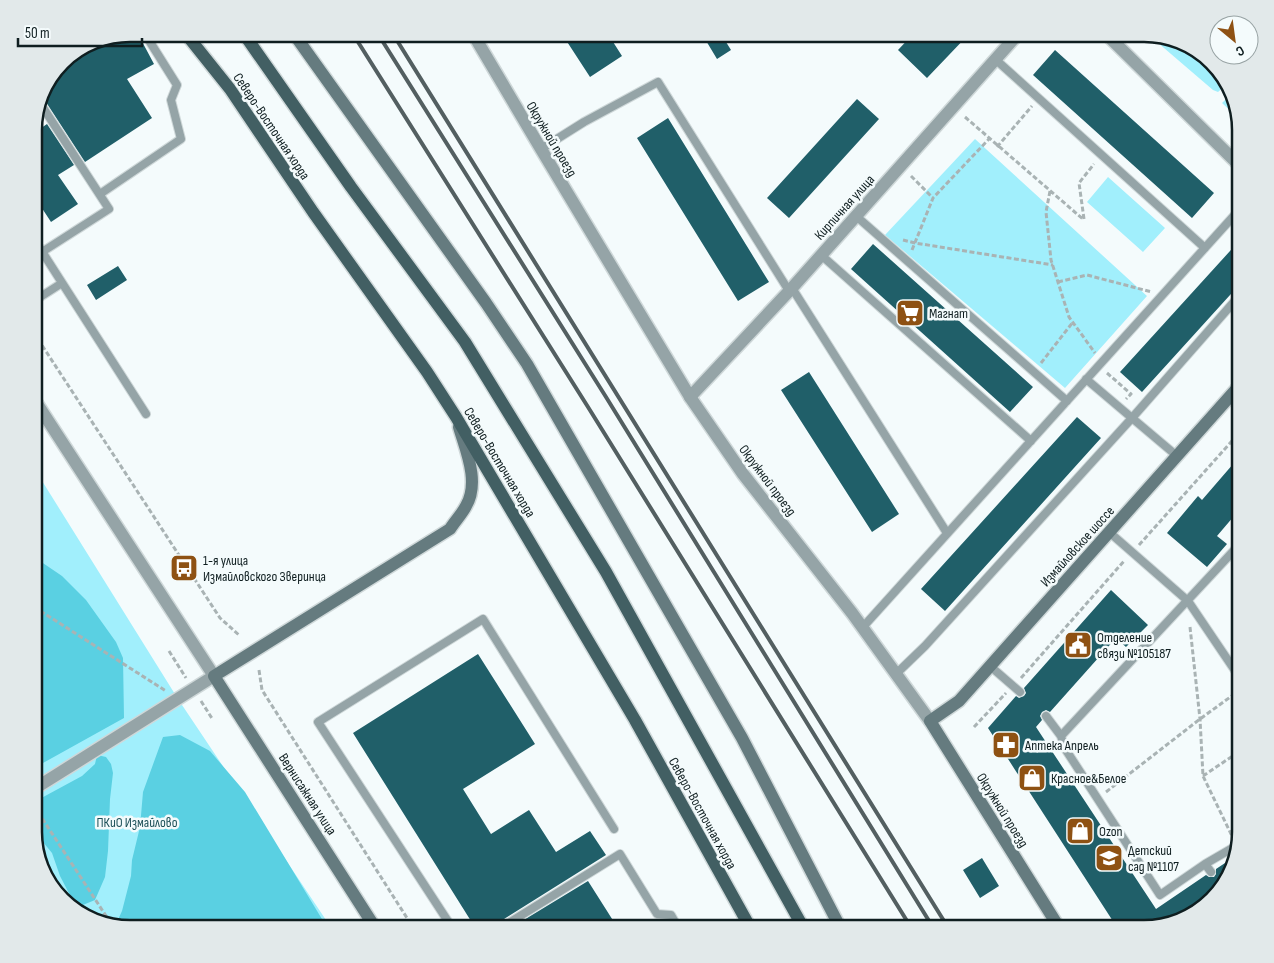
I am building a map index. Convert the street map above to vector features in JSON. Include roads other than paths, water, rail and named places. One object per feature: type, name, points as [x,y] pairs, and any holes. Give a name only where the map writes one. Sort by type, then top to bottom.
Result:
[{"type":"main road","name":"Северо-Восточная хорда","points":[[192,42],[230,89],[313,212],[427,372],[456,417],[635,720],[746,920]]},
{"type":"main road","points":[[250,42],[351,187],[465,342],[606,572],[799,920]]},
{"type":"main road","points":[[300,42],[486,303],[527,364],[742,738],[836,920]]},
{"type":"main road","name":"Измайловское шоссе","points":[[930,721],[959,701],[1232,394]]},
{"type":"main road","points":[[214,676],[450,529],[467,505],[473,485],[469,461],[456,417]]},
{"type":"main road","name":"Вернисажная улица","points":[[214,676],[370,920]]},
{"type":"main road","name":"Окружной проезд","points":[[930,721],[1054,920]]},
{"type":"street","name":"Окружной проезд","points":[[479,42],[690,396],[743,474],[863,627],[930,721]]},
{"type":"street","name":"Кирпичная улица","points":[[690,396],[790,290],[1011,42]]},
{"type":"street","points":[[1114,42],[1232,158]]},
{"type":"street","points":[[43,413],[214,676],[43,783]]},
{"type":"lane","points":[[100,194],[182,138],[170,100],[177,86],[150,42]]},
{"type":"lane","points":[[995,59],[1205,248]]},
{"type":"lane","points":[[541,149],[584,122],[658,82],[947,534]]},
{"type":"lane","points":[[43,251],[109,209],[45,110]]},
{"type":"lane","points":[[856,216],[1067,401]]},
{"type":"lane","points":[[863,627],[1232,218]]},
{"type":"lane","points":[[43,254],[146,414]]},
{"type":"lane","points":[[821,255],[1031,441]]},
{"type":"lane","points":[[43,295],[62,283]]},
{"type":"lane","points":[[896,673],[925,646],[1132,418],[1232,304]]},
{"type":"lane","points":[[1086,379],[1177,456]]},
{"type":"lane","points":[[1109,532],[1188,601],[1232,666]]},
{"type":"lane","points":[[1061,736],[1232,553]]},
{"type":"lane","points":[[447,920],[318,722],[483,619],[614,830]]},
{"type":"lane","points":[[990,666],[1020,692]]},
{"type":"lane","points":[[1046,716],[1061,736],[1064,747],[1160,895],[1230,849]]},
{"type":"lane","points":[[514,920],[620,854],[657,914],[671,915],[674,920]]},
{"type":"lane","points":[[1206,864],[1211,872]]},
{"type":"railway","points":[[358,42],[588,407],[906,920]]},
{"type":"railway","points":[[383,42],[606,397],[928,920]]},
{"type":"railway","points":[[398,42],[943,920]]},
{"type":"place","name":"Магнат","points":[[910,313]]},
{"type":"place","name":"1-я улица Измайловского Зверинца","points":[[184,568]]},
{"type":"place","name":"Отделение связи №105187","points":[[1078,645]]},
{"type":"place","name":"Аптека Апрель","points":[[1006,745]]},
{"type":"place","name":"Красное&Белое","points":[[1032,778]]},
{"type":"place","name":"Ozon","points":[[1080,831]]},
{"type":"place","name":"Детский сад №1107","points":[[1109,858]]},
{"type":"park label","name":"ПКиО Измайлово","points":[[137,822]]}]
